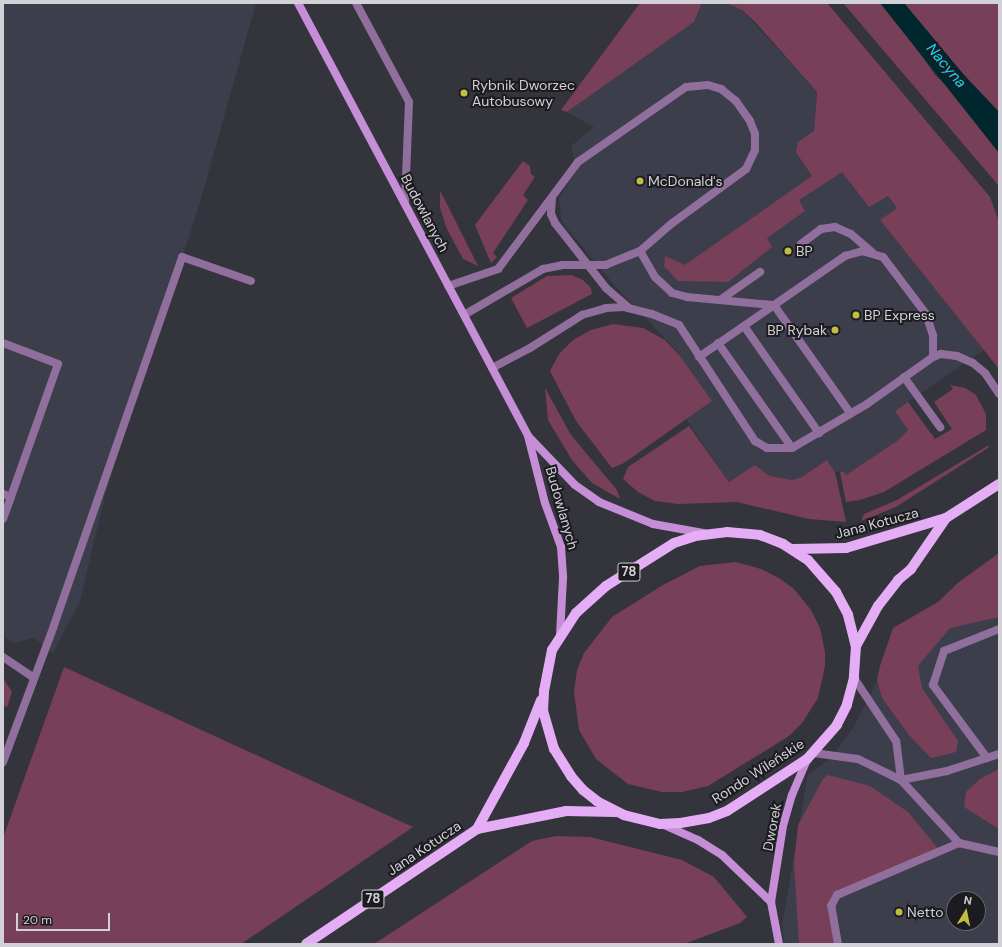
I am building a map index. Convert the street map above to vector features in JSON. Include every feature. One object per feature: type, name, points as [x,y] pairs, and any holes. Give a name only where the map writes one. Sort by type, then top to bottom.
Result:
[{"type":"main road","name":"Jana Kotucza","points":[[791,549],[846,548],[946,518],[999,484]]},
{"type":"main road","name":"Jana Kotucza","points":[[856,646],[885,596],[911,569],[946,518]]},
{"type":"main road","name":"Rondo Wileńskie","points":[[732,532],[760,535],[791,549],[808,560],[836,592],[848,615],[856,646],[854,678],[842,717],[810,756],[718,815],[688,822],[660,824],[617,812],[583,790],[571,776],[554,749],[543,711],[544,691],[552,650],[560,635],[580,609],[606,586],[674,543],[713,533],[732,532]]},
{"type":"main road","name":"Jana Kotucza","points":[[477,829],[524,742],[544,691]]},
{"type":"main road","name":"Jana Kotucza","points":[[306,944],[477,829],[566,811],[617,812]]},
{"type":"street","name":"Budowlanych","points":[[298,3],[528,436],[545,503],[562,547],[563,578],[560,635]]},
{"type":"street","name":"Budowlanych","points":[[528,436],[582,491],[608,507],[665,527],[713,533]]},
{"type":"street","name":"Dworek","points":[[779,944],[771,902],[783,826],[796,782],[810,756]]},
{"type":"street","points":[[660,824],[698,840],[722,855],[771,902]]},
{"type":"lane","points":[[356,3],[409,102],[405,202]]},
{"type":"lane","points":[[448,286],[498,269],[578,162],[686,87],[708,85],[726,92],[753,127],[755,147],[750,163],[740,174],[671,224],[640,251],[606,264],[588,264],[543,269],[464,315]]},
{"type":"lane","points":[[554,195],[552,216],[609,292],[631,308]]},
{"type":"lane","points":[[801,244],[822,229],[834,227],[851,234],[873,252],[887,261],[926,314],[933,335],[933,357]]},
{"type":"lane","points":[[640,251],[655,277],[672,293],[687,297],[774,305],[851,414]]},
{"type":"lane","points":[[699,357],[845,256],[857,251],[873,252]]},
{"type":"lane","points":[[3,762],[182,257],[251,281]]},
{"type":"lane","points":[[720,300],[760,272]]},
{"type":"lane","points":[[492,368],[530,348],[582,315],[606,308],[631,308],[652,314],[679,325],[757,443],[774,449],[792,448],[819,433],[851,414],[933,357],[947,354],[973,363],[985,374],[999,394]]},
{"type":"lane","points":[[744,326],[819,433]]},
{"type":"lane","points":[[3,343],[58,364],[7,495],[3,519]]},
{"type":"lane","points":[[718,343],[792,448]]},
{"type":"lane","points":[[904,377],[940,427]]},
{"type":"lane","points":[[987,758],[934,685],[944,651],[999,629]]},
{"type":"lane","points":[[3,657],[34,677]]},
{"type":"lane","points":[[854,678],[896,740],[901,780]]},
{"type":"lane","points":[[901,780],[947,771],[999,754]]},
{"type":"lane","points":[[810,756],[858,759],[901,780],[959,843],[999,852]]},
{"type":"lane","points":[[838,944],[831,906],[837,895],[959,843]]},
{"type":"shaded area","points":[[3,3],[256,3],[199,206],[106,492],[80,601],[53,653],[34,638],[13,643],[3,635]]},
{"type":"shaded area","points":[[640,3],[702,3],[694,22],[567,112],[561,110]]},
{"type":"shaded area","points":[[702,3],[726,3],[742,10],[817,92],[814,131],[869,207],[887,195],[897,208],[880,220],[984,350],[895,411],[908,430],[897,441],[846,475],[843,471],[835,472],[827,460],[802,477],[792,480],[770,476],[755,465],[729,482],[686,419],[711,401],[676,350],[616,287],[565,226],[561,218],[559,198],[577,170],[571,146],[594,127],[567,112],[694,22]]},
{"type":"shaded area","points":[[726,3],[827,3],[990,197],[999,222],[999,369],[880,220],[897,208],[888,196],[869,207],[842,172],[799,200],[805,211],[767,238],[772,247],[728,282],[678,281],[664,266],[665,256],[685,265],[812,176],[796,152],[798,142],[814,131],[817,92],[757,24],[742,10]]},
{"type":"shaded area","points":[[843,3],[880,3],[896,20],[936,76],[948,87],[999,153],[999,186]]},
{"type":"shaded area","points":[[904,3],[999,3],[999,112],[964,75]]},
{"type":"shaded area","points":[[523,161],[530,166],[531,174],[535,177],[523,195],[528,200],[493,253],[497,257],[491,263],[475,225]]},
{"type":"shaded area","points":[[440,191],[478,266],[463,259],[447,229],[440,208]]},
{"type":"shaded area","points":[[571,275],[583,280],[591,288],[592,294],[527,328],[511,298],[547,276]]},
{"type":"shaded area","points":[[613,324],[643,328],[665,340],[680,356],[712,401],[624,463],[612,468],[576,421],[550,371],[559,354],[573,340],[591,330]]},
{"type":"shaded area","points":[[950,385],[965,388],[976,395],[986,414],[986,430],[884,492],[860,500],[846,502],[840,472],[843,471],[846,475],[897,441],[908,430],[895,411],[908,402],[935,439],[952,429],[934,402],[953,389]]},
{"type":"shaded area","points":[[545,388],[571,435],[617,490],[620,499],[592,483],[572,460],[548,420]]},
{"type":"shaded area","points":[[689,426],[729,482],[755,465],[770,476],[792,480],[802,477],[827,460],[835,472],[846,522],[809,519],[737,502],[678,504],[655,501],[638,492],[623,479],[628,467]]},
{"type":"shaded area","points":[[989,445],[988,448],[896,507],[861,521],[864,514],[897,500]]},
{"type":"shaded area","points":[[999,553],[999,944],[785,944],[782,926],[808,774],[829,760],[853,728],[872,692],[892,647],[959,582]]},
{"type":"shaded area","points":[[999,553],[999,617],[950,628],[918,666],[922,688],[958,741],[956,752],[931,758],[909,735],[882,698],[877,679],[880,666],[893,628],[938,602],[959,582]]},
{"type":"shaded area","points":[[736,562],[761,569],[779,578],[794,589],[811,610],[820,628],[825,652],[825,666],[818,698],[802,723],[789,736],[708,786],[682,792],[662,792],[628,784],[596,759],[579,730],[574,692],[577,670],[584,653],[612,617],[663,585],[700,566]]},
{"type":"shaded area","points":[[64,667],[413,827],[241,944],[3,944],[3,838]]},
{"type":"shaded area","points":[[3,678],[12,692],[7,707],[3,706]]},
{"type":"shaded area","points":[[999,769],[999,829],[964,807],[966,792],[980,779]]},
{"type":"shaded area","points":[[828,775],[870,786],[908,812],[940,851],[837,895],[831,906],[834,944],[799,944],[794,862],[798,825],[823,779]]},
{"type":"shaded area","points":[[556,836],[590,837],[682,860],[714,877],[747,917],[740,923],[684,944],[374,944],[532,841]]},
{"type":"water","name":"Nacyna","points":[[880,3],[904,3],[964,75],[999,112],[999,153]]},
{"type":"place","name":"Rybnik Dworzec Autobusowy","points":[[464,93]]},
{"type":"place","name":"McDonald's","points":[[640,181]]},
{"type":"place","name":"BP","points":[[788,251]]},
{"type":"place","name":"BP Express","points":[[856,315]]},
{"type":"place","name":"BP Rybak","points":[[835,330]]},
{"type":"place","name":"Netto","points":[[899,912]]}]
